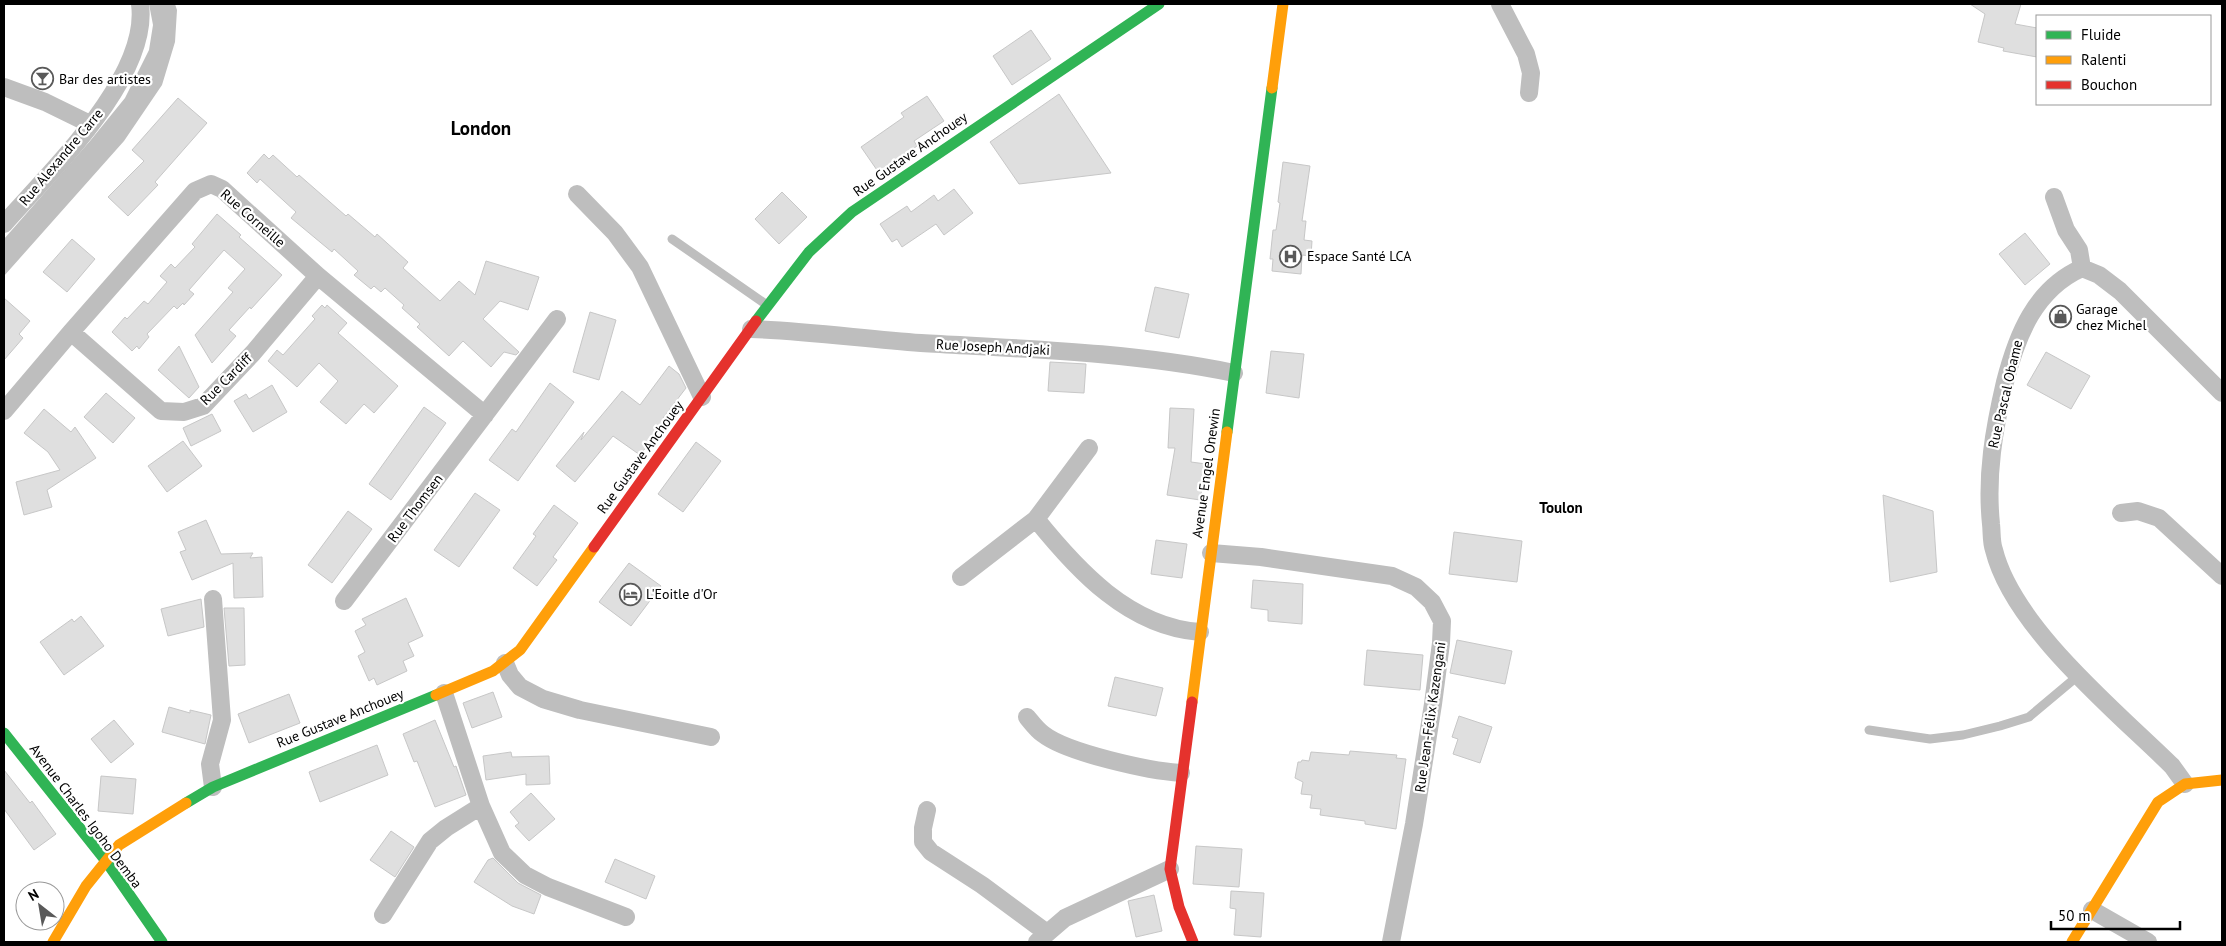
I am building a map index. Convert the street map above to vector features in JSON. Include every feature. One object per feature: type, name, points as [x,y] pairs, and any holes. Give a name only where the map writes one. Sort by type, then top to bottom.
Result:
[{"type":"street","name":"Rue Alexandre Carre","points":[[4,224],[108,101],[133,56],[141,26],[140,4]]},
{"type":"street","name":"Rue Gustave Anchouey","points":[[106,861],[119,846],[213,787],[444,693],[493,671],[505,663],[520,650],[799,262],[852,212],[1159,4]]},
{"type":"street","name":"Avenue Engel Onewin","points":[[1193,942],[1184,925],[1177,904],[1170,869],[1283,4]]},
{"type":"street","points":[[1500,4],[1526,54],[1531,73],[1529,93]]},
{"type":"street","points":[[4,87],[45,102],[90,124]]},
{"type":"street","name":"Rue Corneille","points":[[4,411],[196,190],[211,184],[222,189],[318,276],[485,415]]},
{"type":"street","points":[[578,194],[615,233],[640,267],[702,397]]},
{"type":"street","points":[[2054,197],[2066,230],[2079,250],[2082,268],[2099,275],[2120,291],[2222,393]]},
{"type":"street","name":"Rue Pascal Obame","points":[[2082,268],[2068,274],[2036,305],[2018,338],[1994,428],[1989,467],[1989,505],[1993,549],[2002,573],[2019,604],[2042,636],[2172,766],[2185,784]]},
{"type":"street","name":"Rue Cardiff","points":[[71,332],[161,411],[184,412],[202,406],[253,353],[318,276]]},
{"type":"street","name":"Rue Thomsen","points":[[344,601],[557,319]]},
{"type":"street","name":"Rue Joseph Andjaki","points":[[751,329],[867,339],[1055,351],[1188,365],[1234,373]]},
{"type":"street","points":[[961,578],[1036,519],[1089,448]]},
{"type":"street","points":[[2121,513],[2138,511],[2159,518],[2222,576]]},
{"type":"street","points":[[1036,519],[1088,578],[1135,612],[1162,625],[1200,632]]},
{"type":"street","name":"Rue Jean-Félix Kazengani","points":[[1211,553],[1261,557],[1392,576],[1416,587],[1432,602],[1442,621],[1442,643],[1414,824],[1391,942]]},
{"type":"street","points":[[213,599],[222,720],[210,764],[213,787]]},
{"type":"street","points":[[505,663],[510,675],[520,687],[543,699],[580,710],[711,737]]},
{"type":"street","points":[[444,693],[481,806],[502,853],[525,875],[548,887],[626,917]]},
{"type":"street","points":[[1027,717],[1043,734],[1073,748],[1111,760],[1168,772],[1182,773]]},
{"type":"street","name":"Avenue Charles Igoho Demba","points":[[4,733],[106,861],[162,942]]},
{"type":"street","points":[[2072,942],[2158,802],[2185,784],[2222,780]]},
{"type":"street","points":[[383,915],[430,841],[446,828],[481,806]]},
{"type":"street","points":[[927,810],[923,828],[923,842],[931,852],[982,884],[1042,937],[1065,918],[1170,869]]},
{"type":"street","points":[[53,942],[86,886],[106,861]]},
{"type":"street","points":[[2092,910],[2148,942]]},
{"type":"lane","points":[[672,239],[767,305]]},
{"type":"lane","points":[[1869,730],[1930,739],[1963,735],[2000,726],[2029,717],[2079,675]]},
{"type":"shaded area","points":[[149,4],[175,4],[177,10],[175,42],[162,85],[124,141],[4,276],[4,239],[125,98],[149,50],[153,25]]},
{"type":"building","points":[[1970,4],[2021,4],[2015,24],[2036,28],[2036,57],[2003,51],[2004,48],[1978,42],[1985,14]]},
{"type":"building","points":[[1031,30],[1051,59],[1012,85],[993,56]]},
{"type":"building","points":[[1059,94],[1111,173],[1019,184],[990,142]]},
{"type":"building","points":[[927,96],[944,121],[914,141],[917,146],[879,173],[861,147],[904,117],[901,113]]},
{"type":"building","points":[[178,98],[207,123],[155,182],[158,185],[128,216],[108,197],[144,161],[132,150]]},
{"type":"building","points":[[264,154],[269,159],[273,155],[346,216],[348,214],[375,237],[377,234],[408,262],[403,268],[440,301],[459,281],[475,295],[486,261],[539,277],[528,310],[500,301],[483,319],[519,352],[516,355],[504,352],[491,367],[463,341],[449,356],[417,327],[420,324],[402,308],[404,305],[385,288],[381,292],[374,286],[371,289],[354,275],[358,271],[334,249],[332,252],[291,218],[296,212],[260,179],[257,183],[247,173]]},
{"type":"building","points":[[1283,162],[1310,166],[1302,221],[1306,221],[1304,240],[1312,241],[1311,256],[1302,255],[1301,274],[1272,271],[1273,259],[1270,259],[1273,230],[1276,230],[1280,203],[1278,202]]},
{"type":"building","points":[[954,189],[973,213],[944,235],[936,224],[902,247],[897,239],[892,242],[880,224],[907,206],[911,212],[934,195],[938,201]]},
{"type":"building","points":[[782,192],[807,217],[779,244],[755,219]]},
{"type":"building","points":[[217,214],[241,235],[239,237],[282,275],[229,330],[236,336],[212,363],[195,335],[233,292],[228,288],[245,269],[224,250],[189,290],[194,294],[184,305],[183,303],[177,309],[174,306],[147,334],[149,337],[139,349],[137,346],[132,351],[112,332],[125,317],[127,319],[144,301],[148,304],[167,282],[160,276],[171,264],[175,268],[195,247],[192,244]]},
{"type":"building","points":[[2025,233],[2050,264],[2025,285],[1999,254]]},
{"type":"building","points":[[72,239],[95,259],[67,292],[43,272]]},
{"type":"building","points":[[1155,287],[1189,294],[1179,338],[1145,331]]},
{"type":"building","points":[[4,298],[30,321],[19,334],[23,338],[4,360]]},
{"type":"building","points":[[322,305],[325,308],[327,305],[347,323],[338,333],[398,386],[374,413],[364,404],[346,424],[320,402],[338,381],[319,363],[297,387],[268,361],[277,350],[283,355],[315,319],[312,316]]},
{"type":"building","points":[[590,312],[616,320],[599,380],[573,372]]},
{"type":"building","points":[[179,346],[199,387],[189,398],[158,370]]},
{"type":"building","points":[[1271,351],[1304,354],[1299,398],[1266,393]]},
{"type":"building","points":[[2046,352],[2090,376],[2071,409],[2027,385]]},
{"type":"building","points":[[1050,362],[1086,364],[1084,393],[1048,391]]},
{"type":"building","points":[[669,366],[679,374],[686,388],[663,418],[667,420],[640,455],[613,436],[575,482],[556,466],[584,432],[581,440],[622,391],[640,405]]},
{"type":"building","points":[[550,383],[574,402],[518,481],[489,460],[512,429],[516,432]]},
{"type":"building","points":[[272,385],[287,412],[253,432],[234,401],[246,394],[249,399]]},
{"type":"building","points":[[106,393],[135,418],[113,443],[84,417]]},
{"type":"building","points":[[424,407],[446,423],[391,500],[369,484]]},
{"type":"building","points":[[1170,408],[1194,409],[1191,462],[1206,464],[1200,500],[1167,495],[1175,448],[1168,448]]},
{"type":"building","points":[[44,409],[71,432],[75,427],[96,458],[47,490],[52,507],[24,515],[16,482],[60,470],[48,452],[24,433]]},
{"type":"building","points":[[212,414],[221,431],[191,446],[183,428]]},
{"type":"building","points":[[183,441],[202,466],[167,492],[148,466]]},
{"type":"building","points":[[696,442],[721,461],[683,512],[658,494]]},
{"type":"building","points":[[475,493],[500,510],[459,567],[434,550]]},
{"type":"building","points":[[1883,495],[1933,511],[1937,572],[1890,582]]},
{"type":"building","points":[[554,505],[578,523],[553,557],[557,560],[537,586],[513,568],[536,536],[533,534]]},
{"type":"building","points":[[348,511],[372,529],[332,583],[308,565]]},
{"type":"building","points":[[206,520],[221,554],[253,553],[250,558],[262,557],[263,597],[234,598],[233,563],[192,580],[180,552],[186,550],[178,532]]},
{"type":"building","points":[[1454,532],[1522,541],[1517,582],[1449,574]]},
{"type":"building","points":[[1156,540],[1187,544],[1182,578],[1151,574]]},
{"type":"building","name":"L'Eoitle d'Or","points":[[629,563],[661,586],[631,626],[599,602]]},
{"type":"building","points":[[1253,580],[1303,584],[1302,624],[1268,621],[1268,610],[1251,608]]},
{"type":"building","points":[[406,598],[423,636],[408,643],[414,656],[403,661],[407,671],[377,685],[374,678],[369,681],[358,656],[365,652],[355,631],[366,625],[362,619]]},
{"type":"building","points":[[201,599],[204,627],[168,636],[161,609]]},
{"type":"building","points":[[224,608],[244,608],[245,665],[229,666]]},
{"type":"building","points":[[81,616],[104,646],[64,675],[40,642],[72,619],[74,622]]},
{"type":"building","points":[[1457,640],[1512,651],[1505,684],[1450,673]]},
{"type":"building","points":[[1367,650],[1423,655],[1420,690],[1364,685]]},
{"type":"building","points":[[1115,677],[1163,688],[1156,716],[1108,706]]},
{"type":"building","points":[[493,692],[502,717],[472,728],[463,703]]},
{"type":"building","points":[[289,694],[300,723],[249,743],[238,714]]},
{"type":"building","points":[[169,707],[190,713],[190,710],[211,715],[205,744],[162,732]]},
{"type":"building","points":[[1459,716],[1492,727],[1480,763],[1453,754],[1458,739],[1452,737]]},
{"type":"building","points":[[114,720],[134,744],[111,763],[91,739]]},
{"type":"building","points":[[435,720],[454,767],[456,766],[466,795],[435,807],[417,761],[414,762],[403,734]]},
{"type":"building","points":[[377,745],[388,775],[320,802],[309,772]]},
{"type":"building","points":[[1350,751],[1397,755],[1396,758],[1406,759],[1396,829],[1365,824],[1365,821],[1320,815],[1321,809],[1310,808],[1312,795],[1301,794],[1303,782],[1295,778],[1298,762],[1302,760],[1309,761],[1311,752],[1349,755]]},
{"type":"building","points":[[511,752],[512,757],[549,756],[550,784],[526,785],[526,774],[486,780],[483,756]]},
{"type":"building","points":[[4,770],[30,803],[32,801],[56,834],[34,850],[4,809]]},
{"type":"building","points":[[101,776],[136,779],[133,814],[98,811]]},
{"type":"building","points":[[531,793],[555,819],[529,841],[515,826],[519,823],[510,812]]},
{"type":"building","points":[[391,831],[414,847],[395,877],[370,860]]},
{"type":"building","points":[[1196,846],[1242,849],[1239,887],[1193,884]]},
{"type":"building","points":[[493,858],[518,883],[541,895],[534,914],[512,906],[474,882],[488,860]]},
{"type":"building","points":[[615,859],[655,876],[646,899],[605,882]]},
{"type":"building","points":[[1231,891],[1264,893],[1261,937],[1234,935],[1236,909],[1230,908]]},
{"type":"building","points":[[1154,895],[1162,931],[1136,937],[1128,901]]},
{"type":"traffic: fast","points":[[756,321],[809,252],[852,212],[1159,4]]},
{"type":"traffic: fast","points":[[1227,432],[1272,88]]},
{"type":"traffic: fast","points":[[186,803],[213,787],[436,695]]},
{"type":"traffic: fast","points":[[4,733],[106,861],[162,942]]},
{"type":"traffic: slow","points":[[1272,88],[1283,4]]},
{"type":"traffic: slow","points":[[1192,702],[1227,432]]},
{"type":"traffic: slow","points":[[436,695],[493,671],[520,650],[594,547]]},
{"type":"traffic: slow","points":[[2072,942],[2158,802],[2185,784],[2222,780]]},
{"type":"traffic: slow","points":[[53,942],[86,886],[119,845],[186,803]]},
{"type":"traffic: jam","points":[[594,547],[756,321]]},
{"type":"traffic: jam","points":[[1192,702],[1170,869],[1179,907],[1193,942]]},
{"type":"place","name":"Bar des artistes","points":[[43,79]]},
{"type":"place","name":"Espace Santé LCA","points":[[1291,256]]},
{"type":"place","name":"Garage chez Michel","points":[[2060,317]]},
{"type":"place","name":"L'Eoitle d'Or","points":[[630,594]]},
{"type":"district","name":"London","points":[[481,128]]},
{"type":"district","name":"Toulon","points":[[1561,507]]}]
